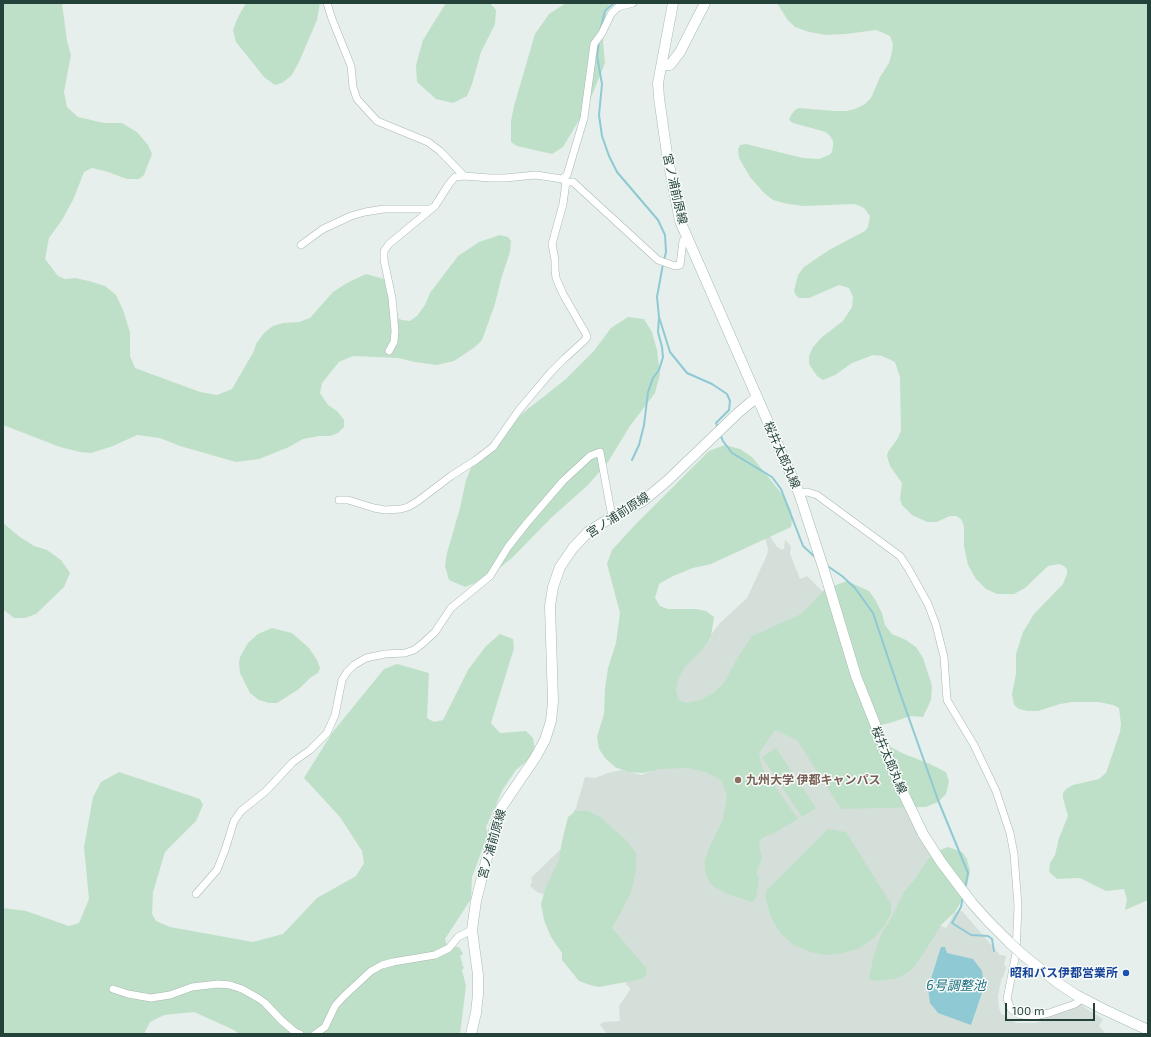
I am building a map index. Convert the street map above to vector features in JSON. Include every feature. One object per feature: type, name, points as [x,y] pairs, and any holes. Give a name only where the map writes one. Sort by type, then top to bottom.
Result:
[{"type":"main road","points":[[673,3],[662,65],[670,65],[680,52],[705,3]]},
{"type":"main road","name":"宮ノ浦前原線","points":[[471,1034],[476,1013],[478,975],[472,930],[476,901],[495,826],[501,808],[545,740],[551,722],[553,702],[550,606],[553,587],[560,567],[573,548],[588,532],[612,517],[644,501],[726,424],[757,398],[680,221],[666,154],[658,98],[658,83],[662,65]]},
{"type":"main road","name":"桜井太郎丸線","points":[[757,398],[799,493],[856,676],[884,750],[923,834],[941,862],[988,921],[1023,954],[1058,983],[1082,998],[1148,1030]]},
{"type":"street","points":[[327,3],[351,66],[353,87],[357,100],[376,121],[428,142],[440,151],[464,176]]},
{"type":"street","points":[[340,500],[348,500],[374,508],[389,510],[408,506],[418,500],[493,447],[519,410],[551,372],[585,340],[586,334],[563,294],[556,278],[552,244],[563,204],[564,181],[584,118],[594,44],[602,33],[611,14],[618,7],[633,3]]},
{"type":"street","points":[[389,351],[394,342],[395,331],[392,298],[384,260],[384,251],[389,244],[435,206],[455,177],[464,176],[490,178],[536,175],[573,182],[658,260],[675,266],[680,265],[683,241],[687,237]]},
{"type":"street","points":[[301,245],[323,229],[351,216],[365,212],[384,209],[430,209]]},
{"type":"street","points":[[196,894],[217,870],[234,821],[241,811],[266,791],[293,762],[310,750],[328,733],[335,715],[339,686],[347,672],[354,665],[366,658],[385,654],[405,653],[414,650],[422,644],[435,632],[451,608],[462,597],[480,586],[490,576],[508,547],[563,481],[590,456],[600,452],[612,517]]},
{"type":"street","points":[[799,493],[807,492],[817,495],[900,556],[928,604],[936,625],[944,658],[945,695],[974,745],[996,791],[1013,847],[1018,906],[1016,953],[1007,999],[1011,1009],[1020,1015],[1035,1016],[1075,1004],[1082,998]]},
{"type":"street","points":[[315,1034],[325,1027],[336,1006],[343,997],[371,971],[382,965],[393,962],[435,956],[449,948],[458,937],[472,930]]},
{"type":"street","points":[[113,989],[128,994],[151,998],[170,995],[192,987],[218,984],[230,985],[242,989],[258,998],[295,1032],[300,1034]]},
{"type":"shaded area","name":"九州大学 伊都キャンパス","points":[[767,532],[777,547],[782,550],[784,549],[785,540],[791,546],[790,554],[800,579],[807,576],[826,595],[898,793],[918,834],[938,869],[936,924],[946,928],[955,912],[962,911],[1000,955],[1006,956],[1004,965],[1006,967],[998,996],[999,1008],[1002,1015],[1003,1014],[1007,1018],[1017,1023],[1035,1023],[1044,1020],[1063,1005],[1078,1002],[1103,1019],[1099,1026],[1106,1034],[607,1034],[600,1025],[603,1022],[620,1021],[619,1006],[630,988],[626,984],[626,981],[549,896],[537,892],[530,886],[532,882],[531,878],[566,844],[576,815],[573,812],[576,808],[585,777],[595,778],[622,770],[642,775],[671,762],[647,718],[701,641],[711,635],[719,624],[747,598],[767,555],[768,549],[765,538]]},
{"type":"green space","points":[[3,3],[62,3],[67,41],[71,55],[64,92],[67,107],[78,117],[104,123],[122,123],[137,132],[148,145],[152,154],[144,175],[139,179],[127,179],[92,168],[84,172],[73,200],[62,220],[49,238],[45,259],[58,276],[65,279],[75,278],[105,286],[116,295],[123,310],[130,332],[130,356],[135,368],[200,392],[217,395],[232,389],[254,351],[256,344],[264,333],[273,326],[283,323],[299,322],[310,318],[333,292],[347,283],[366,274],[384,279],[391,294],[395,317],[410,321],[417,316],[425,305],[430,293],[458,256],[479,242],[500,235],[508,237],[511,241],[510,252],[495,304],[482,340],[475,347],[454,361],[437,365],[398,358],[353,356],[339,362],[322,383],[320,393],[328,405],[337,411],[344,420],[344,427],[338,433],[330,436],[319,436],[303,439],[289,447],[259,459],[236,462],[180,446],[160,438],[137,435],[113,446],[91,453],[80,452],[60,447],[3,425]]},
{"type":"green space","points":[[246,3],[320,3],[317,20],[299,62],[291,76],[282,83],[275,85],[264,77],[236,42],[233,30]]},
{"type":"green space","points":[[446,3],[490,3],[496,10],[495,24],[481,52],[467,96],[453,103],[436,99],[417,82],[416,65],[423,40]]},
{"type":"green space","points":[[566,3],[610,3],[606,13],[603,41],[605,63],[588,105],[563,147],[552,154],[517,146],[511,142],[511,121],[535,34],[549,14]]},
{"type":"green space","points":[[777,3],[1148,3],[1148,900],[1125,910],[1127,900],[1124,889],[1106,891],[1080,878],[1057,879],[1049,872],[1050,863],[1055,855],[1059,838],[1068,816],[1063,793],[1066,789],[1073,785],[1099,779],[1106,773],[1120,732],[1121,724],[1119,708],[1099,702],[1072,702],[1038,711],[1027,711],[1019,709],[1014,705],[1012,694],[1016,674],[1016,654],[1023,632],[1034,614],[1063,584],[1067,574],[1067,569],[1059,564],[1048,566],[1025,588],[1014,594],[997,594],[986,589],[976,579],[968,565],[964,546],[964,526],[961,519],[956,516],[950,516],[937,522],[927,522],[912,515],[902,505],[900,499],[902,483],[890,466],[887,456],[901,430],[900,377],[895,362],[882,356],[873,355],[852,363],[835,375],[823,380],[817,376],[809,364],[809,356],[813,347],[822,337],[843,321],[852,307],[853,297],[849,288],[839,285],[809,298],[799,298],[794,291],[798,275],[804,267],[829,250],[865,231],[868,227],[870,216],[864,208],[855,204],[804,206],[773,200],[764,193],[750,177],[739,158],[738,149],[740,145],[746,144],[803,158],[819,159],[829,155],[832,152],[833,146],[833,141],[830,136],[826,132],[793,123],[789,120],[791,115],[799,108],[847,111],[865,104],[871,98],[880,77],[889,63],[893,44],[890,36],[876,30],[827,35],[809,32],[795,27],[787,19]]},
{"type":"green space","points":[[628,317],[644,319],[652,332],[657,350],[660,374],[655,393],[630,426],[608,462],[588,485],[551,518],[513,557],[486,579],[465,587],[449,580],[445,566],[447,553],[460,508],[466,480],[474,461],[524,412],[566,379],[593,352],[611,328]]},
{"type":"green space","points":[[725,445],[740,449],[752,457],[782,494],[791,510],[791,527],[711,564],[693,568],[673,576],[659,584],[655,598],[660,606],[668,609],[696,609],[706,611],[714,617],[711,636],[703,649],[685,667],[678,679],[676,691],[679,700],[686,703],[700,700],[713,693],[723,684],[752,636],[801,614],[825,589],[847,581],[869,591],[882,613],[885,625],[892,634],[906,640],[916,647],[923,658],[932,686],[931,700],[923,717],[910,716],[881,725],[887,745],[946,772],[949,782],[946,794],[938,802],[926,807],[841,809],[797,740],[775,730],[759,753],[762,768],[798,819],[762,838],[759,844],[762,859],[756,873],[759,878],[756,898],[752,902],[730,895],[714,887],[709,881],[705,871],[705,860],[709,848],[723,819],[727,795],[721,780],[705,772],[688,768],[660,769],[643,773],[628,772],[615,767],[605,758],[599,749],[597,737],[604,714],[608,668],[616,643],[620,613],[607,564],[612,550],[709,451]]},
{"type":"green space","points":[[3,523],[34,546],[47,550],[61,560],[70,573],[64,587],[36,614],[25,618],[14,618],[3,608]]},
{"type":"green space","points":[[272,628],[292,633],[309,648],[317,660],[320,668],[318,673],[310,678],[299,689],[277,703],[269,703],[259,700],[250,693],[240,673],[239,663],[240,657],[248,643],[258,634]]},
{"type":"green space","points":[[500,634],[513,639],[514,648],[491,723],[500,733],[526,731],[533,738],[535,749],[534,755],[516,770],[503,789],[486,827],[488,834],[472,877],[471,899],[445,939],[447,946],[459,947],[463,954],[460,956],[463,965],[461,963],[464,968],[462,970],[466,986],[460,1034],[239,1034],[234,1030],[194,1012],[164,1015],[150,1022],[144,1034],[3,1034],[3,908],[26,911],[69,926],[79,923],[89,899],[84,847],[93,797],[101,782],[119,772],[200,799],[203,805],[196,821],[165,852],[153,892],[152,914],[156,921],[170,927],[253,942],[283,934],[317,898],[356,876],[364,863],[362,851],[340,817],[304,778],[332,733],[384,669],[397,664],[429,673],[427,718],[434,722],[443,720],[468,670],[486,646]]},
{"type":"green space","points":[[776,748],[816,808],[802,817],[762,757]]},
{"type":"green space","points":[[576,811],[588,811],[600,817],[625,839],[636,853],[636,870],[631,893],[612,928],[646,968],[647,974],[642,979],[599,987],[579,981],[562,960],[562,953],[551,937],[544,920],[541,904],[546,887],[559,860],[568,817]]},
{"type":"green space","points":[[828,829],[846,832],[891,904],[891,914],[884,926],[874,938],[858,949],[826,955],[810,952],[794,945],[781,934],[770,914],[765,896],[767,890]]},
{"type":"green space","points":[[948,847],[962,852],[967,859],[970,871],[963,898],[955,912],[941,925],[915,966],[906,974],[894,979],[876,981],[869,979],[873,958],[882,932],[892,917],[904,892],[929,858],[938,851]]},
{"type":"water","name":"6号調整池","points":[[941,947],[945,947],[947,953],[973,959],[982,971],[984,987],[971,1025],[938,1013],[930,1003],[928,988]]},
{"type":"waterway","points":[[600,31],[605,11],[614,3]]},
{"type":"waterway","points":[[599,41],[597,56],[602,84],[599,115],[602,136],[609,156],[617,172],[658,220],[665,235],[666,252],[664,260]]},
{"type":"waterway","points":[[632,460],[639,445],[644,425],[648,392],[653,378],[659,370],[663,357],[658,332],[659,317],[657,297],[663,264]]},
{"type":"waterway","points":[[659,317],[670,352],[687,373],[712,384],[727,394],[730,401],[729,410],[716,423],[718,428]]},
{"type":"waterway","points":[[720,434],[723,441],[732,453],[772,477],[781,489],[803,546],[816,558]]},
{"type":"waterway","points":[[826,565],[842,576],[855,588],[873,613],[938,800],[968,873],[965,888]]},
{"type":"waterway","points":[[963,896],[961,907],[952,923],[971,935],[988,936],[992,939],[994,951]]},
{"type":"place","name":"九州大学 伊都キャンパス","points":[[738,780]]},
{"type":"place","name":"昭和バス伊都営業所","points":[[1126,973]]}]
